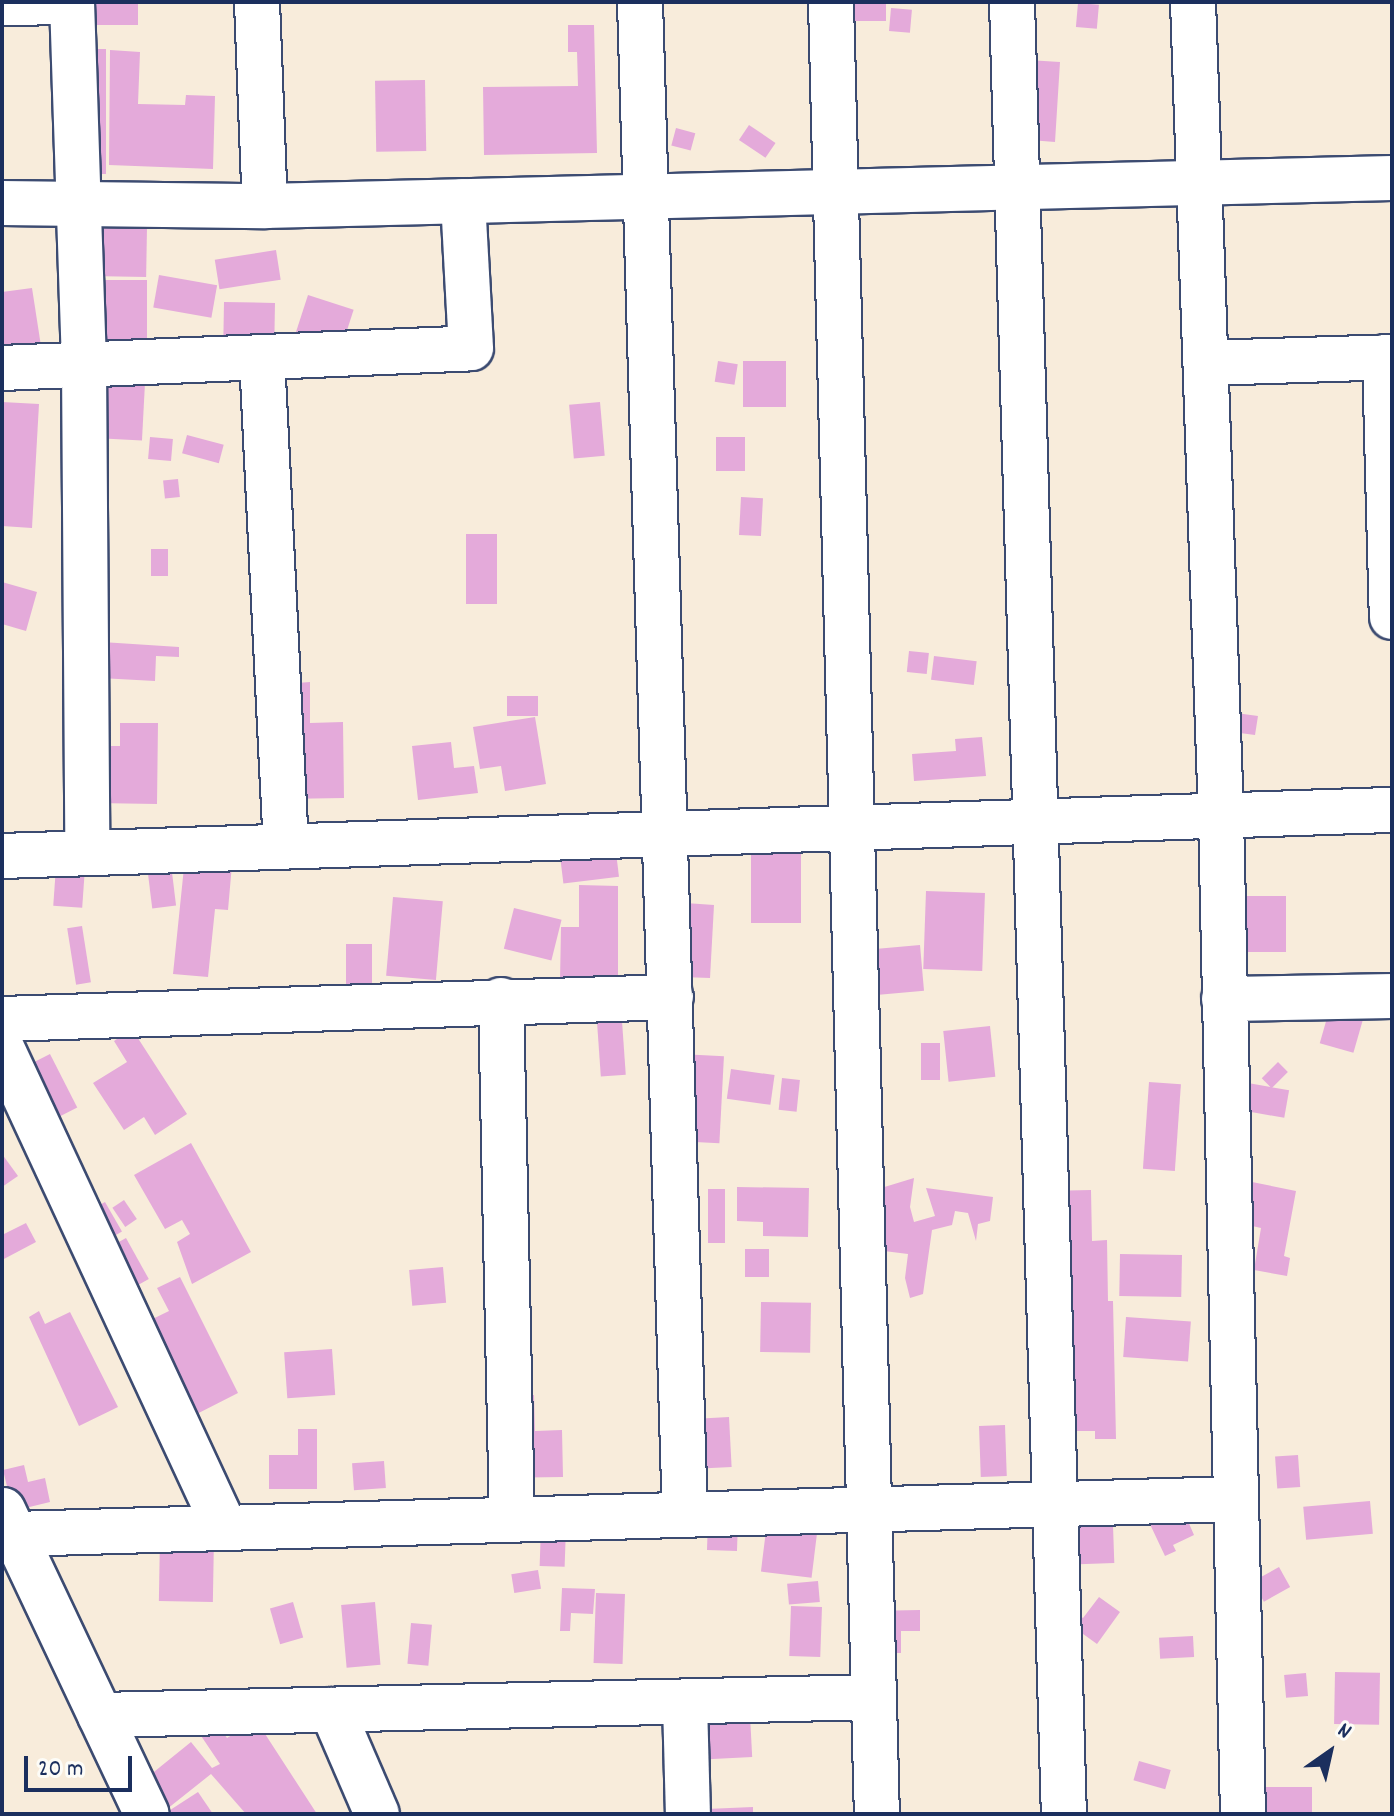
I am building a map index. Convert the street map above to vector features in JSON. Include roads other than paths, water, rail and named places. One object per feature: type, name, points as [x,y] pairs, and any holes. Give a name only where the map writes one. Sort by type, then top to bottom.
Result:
[{"type":"street","points":[[2,3],[72,2],[75,204],[84,364],[87,853]]},
{"type":"street","points":[[257,2],[265,206]]},
{"type":"street","points":[[640,2],[685,1514]]},
{"type":"street","points":[[831,2],[877,1814]]},
{"type":"street","points":[[1012,2],[1039,822],[1064,1814]]},
{"type":"street","points":[[1193,2],[1221,816],[1243,1814]]},
{"type":"street","points":[[2,203],[265,206],[1392,178]]},
{"type":"street","points":[[2,368],[471,348],[463,201]]},
{"type":"street","points":[[262,357],[286,846]]},
{"type":"street","points":[[1206,363],[1388,357],[1392,617]]},
{"type":"street","points":[[2,856],[1392,810]]},
{"type":"street","points":[[1224,999],[1392,996]]},
{"type":"street","points":[[2,1019],[501,1000],[671,997]]},
{"type":"street","points":[[501,1000],[512,1520]]},
{"type":"street","points":[[2,1048],[225,1528]]},
{"type":"street","points":[[147,1814],[8,1521],[225,1528],[1235,1499]]},
{"type":"street","points":[[100,1715],[874,1697]]},
{"type":"street","points":[[685,1702],[688,1814]]},
{"type":"street","points":[[332,1710],[377,1814]]}]
